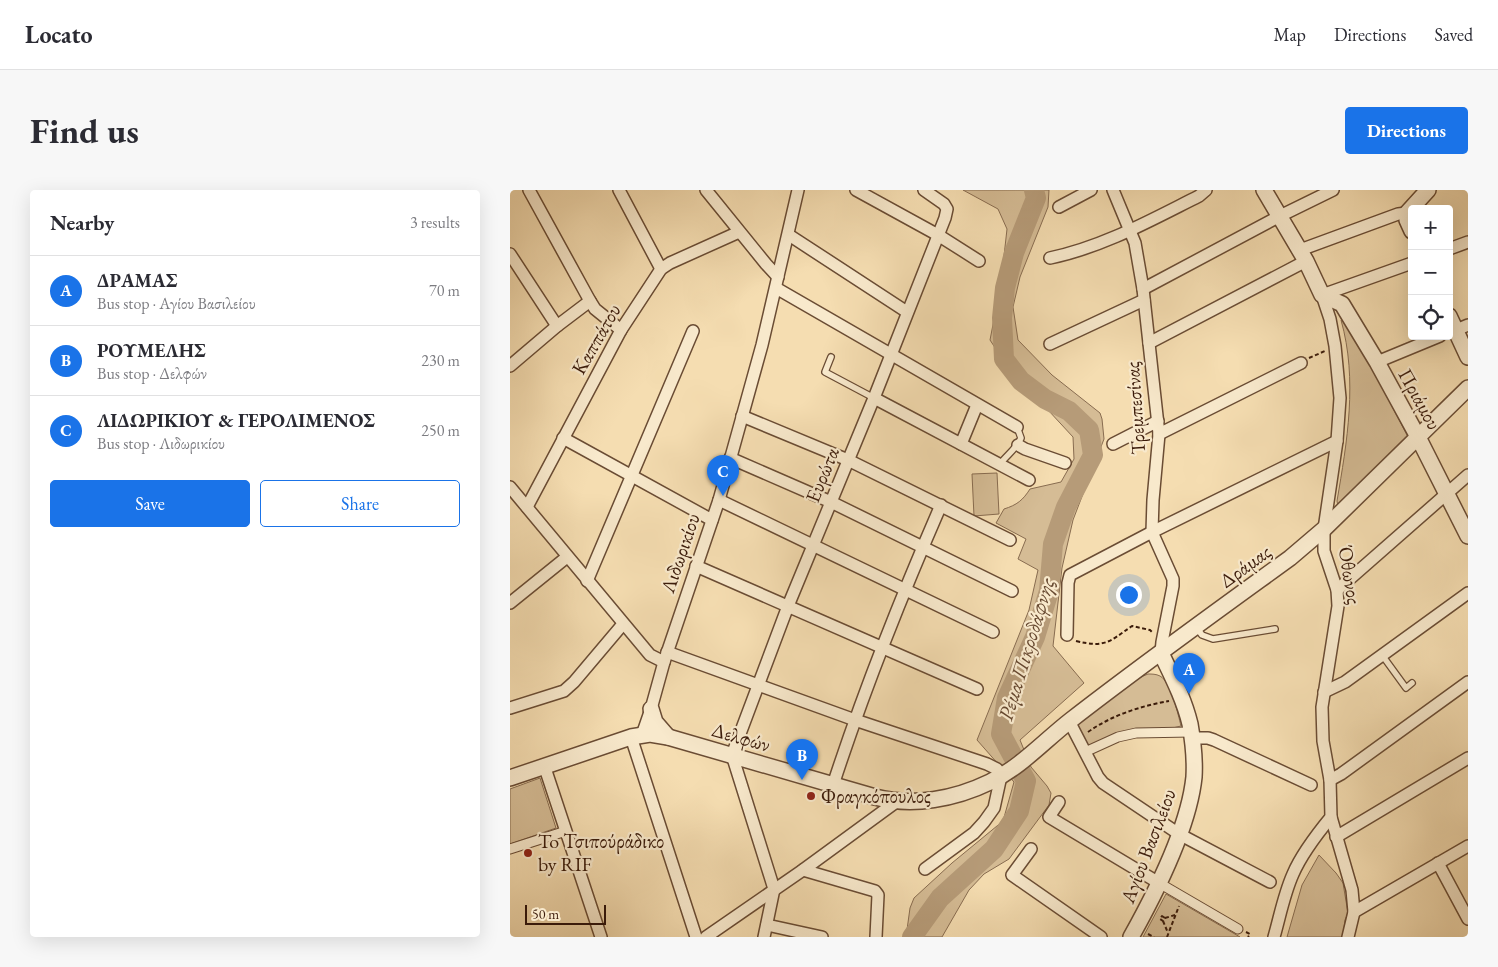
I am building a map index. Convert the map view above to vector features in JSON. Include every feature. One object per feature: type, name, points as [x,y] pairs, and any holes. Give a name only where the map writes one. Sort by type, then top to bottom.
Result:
[{"type":"street","points":[[529,190],[595,309],[621,330]]},
{"type":"street","points":[[619,190],[661,269]]},
{"type":"street","points":[[706,190],[777,283],[890,354],[1017,426]]},
{"type":"street","name":"Λιδωρικίου","points":[[636,736],[651,709],[665,657],[719,500],[762,345],[798,190]]},
{"type":"street","points":[[856,190],[979,261]]},
{"type":"street","name":"Ευρώτα","points":[[732,755],[788,606],[874,398],[938,236],[947,209],[944,204],[924,190]]},
{"type":"street","points":[[1059,207],[1091,190]]},
{"type":"street","name":"Τρεμπεσίνας","points":[[1113,190],[1135,244],[1160,434],[1153,500],[1152,532],[1173,580],[1161,653]]},
{"type":"street","points":[[1050,258],[1070,254],[1130,230],[1199,196],[1206,190]]},
{"type":"street","name":"Όθωνος","points":[[1264,190],[1303,256],[1322,295],[1330,319],[1335,346],[1340,398],[1324,529],[1324,550],[1337,590],[1338,606],[1327,667],[1322,723],[1330,780],[1331,817],[1352,890],[1354,912]]},
{"type":"street","points":[[1050,344],[1143,294],[1280,216],[1333,190]]},
{"type":"street","points":[[1149,343],[1303,256],[1398,214],[1407,213],[1428,190]]},
{"type":"street","points":[[1407,213],[1408,222]]},
{"type":"street","name":"Καππάτου","points":[[527,507],[621,330],[661,269],[670,263],[739,232]]},
{"type":"street","points":[[789,235],[907,312]]},
{"type":"street","points":[[1453,248],[1468,242]]},
{"type":"street","points":[[510,254],[557,326]]},
{"type":"street","points":[[1322,295],[1408,264]]},
{"type":"street","name":"Πριάμου","points":[[1322,295],[1342,304],[1377,362],[1418,437],[1468,536]]},
{"type":"street","points":[[510,366],[590,301]]},
{"type":"street","points":[[1458,329],[1468,357]]},
{"type":"street","points":[[587,581],[693,331]]},
{"type":"street","points":[[1377,362],[1430,340]]},
{"type":"street","points":[[1160,434],[1301,363]]},
{"type":"street","name":"Δράμας","points":[[1004,774],[1028,757],[1069,721],[1290,558],[1324,529],[1468,388]]},
{"type":"street","points":[[874,398],[1029,480]]},
{"type":"street","points":[[961,444],[977,404]]},
{"type":"street","points":[[742,416],[848,460],[1010,540]]},
{"type":"street","points":[[1114,444],[1158,421]]},
{"type":"street","points":[[563,438],[712,520]]},
{"type":"street","points":[[1067,635],[1068,583],[1070,575],[1152,532],[1336,441]]},
{"type":"street","points":[[1018,445],[1024,449],[1065,463]]},
{"type":"street","points":[[730,458],[831,502],[1012,591]]},
{"type":"street","points":[[1337,590],[1468,475]]},
{"type":"street","points":[[510,487],[567,558],[650,654],[758,685],[987,764],[1004,774],[994,808],[984,822],[974,833],[925,869]]},
{"type":"street","points":[[719,500],[993,632]]},
{"type":"street","points":[[833,785],[882,647],[940,505]]},
{"type":"street","points":[[510,603],[567,558]]},
{"type":"street","points":[[696,566],[977,689]]},
{"type":"street","points":[[1324,692],[1345,682],[1468,594]]},
{"type":"street","points":[[510,708],[564,691],[574,682],[623,624]]},
{"type":"street","name":"Αγίου Βασιλείου","points":[[1132,937],[1159,883],[1179,834],[1194,777],[1191,735],[1182,699],[1161,653]]},
{"type":"street","points":[[1330,780],[1468,682]]},
{"type":"street","points":[[651,709],[655,722],[668,737]]},
{"type":"street","points":[[1069,721],[1098,777],[1103,782],[1179,834],[1270,882]]},
{"type":"street","points":[[1085,752],[1118,737],[1136,733],[1191,735],[1214,740],[1311,785]]},
{"type":"street","points":[[510,778],[544,765],[636,736],[696,937]]},
{"type":"street","name":"Δελφών","points":[[636,736],[668,737],[896,802],[939,799],[988,783],[1004,774]]},
{"type":"street","points":[[732,755],[774,889],[764,937]]},
{"type":"street","points":[[1336,837],[1468,758]]},
{"type":"street","points":[[544,765],[601,937]]},
{"type":"street","points":[[706,937],[803,870],[896,802]]},
{"type":"street","points":[[1059,802],[1049,817],[1238,929]]},
{"type":"street","points":[[1274,937],[1286,891],[1293,874],[1318,832],[1331,817]]},
{"type":"street","points":[[510,849],[566,831]]},
{"type":"street","points":[[1348,937],[1354,912],[1468,846]]},
{"type":"street","points":[[1032,848],[1012,875],[1102,937]]},
{"type":"street","points":[[1438,863],[1468,919]]},
{"type":"street","points":[[803,870],[875,891],[878,895],[876,937]]},
{"type":"street","points":[[767,925],[822,937]]},
{"type":"lane","points":[[831,357],[825,372],[874,398]]},
{"type":"lane","points":[[1000,464],[1008,453],[1018,445],[1021,438],[1017,426]]},
{"type":"lane","points":[[1196,627],[1202,635],[1213,638],[1275,629]]},
{"type":"lane","points":[[1382,656],[1406,688],[1412,683]]},
{"type":"path","points":[[1301,363],[1335,346]]},
{"type":"path","points":[[1067,635],[1071,640],[1093,645],[1109,642],[1132,626],[1150,630],[1154,635],[1163,636]]},
{"type":"path","points":[[1078,739],[1097,726],[1133,710],[1182,699]]},
{"type":"path","points":[[1168,936],[1182,897]]},
{"type":"path","points":[[1168,936],[1160,917],[1164,916],[1165,918],[1175,915]]},
{"type":"shaded area","points":[[963,190],[1049,190],[1048,207],[1020,277],[1013,307],[1018,340],[1052,375],[1100,413],[1104,439],[1073,520],[1062,568],[1053,646],[1084,683],[1020,740],[1031,767],[1051,793],[1049,805],[1009,859],[984,874],[969,890],[942,937],[906,937],[910,908],[914,898],[952,863],[1003,821],[1014,782],[977,740],[1029,610],[1038,570],[1018,559],[1026,539],[996,523],[1004,509],[1019,502],[1030,489],[1061,482],[1074,459],[1073,437],[1017,381],[990,340],[1001,283],[1007,229],[998,209]]},
{"type":"shaded area","points":[[1344,318],[1408,437],[1338,507],[1337,501],[1347,434],[1350,388],[1349,365],[1341,320]]},
{"type":"shaded area","points":[[997,473],[999,514],[974,516],[972,474]]},
{"type":"shaded area","points":[[1148,674],[1160,676],[1168,685],[1181,726],[1088,748],[1075,724],[1134,680]]},
{"type":"shaded area","points":[[540,778],[556,828],[510,844],[510,789]]},
{"type":"shaded area","points":[[1319,855],[1343,883],[1348,913],[1345,920],[1343,937],[1287,937],[1302,885]]},
{"type":"shaded area","points":[[1166,894],[1240,937],[1143,937]]},
{"type":"waterway","name":"Ρέμα Πικροδάφνης","points":[[912,937],[940,898],[994,849],[1019,811],[1026,781],[1001,734],[1007,698],[1035,637],[1049,591],[1053,544],[1066,507],[1093,455],[1089,430],[1069,411],[1045,399],[1021,381],[1004,359],[1002,318],[1005,288],[1014,253],[1036,198],[1034,190]]},
{"type":"place","name":"ΛΙΔΩΡΙΚΙΟΥ & ΓΕΡΟΛΙΜΕΝΟΣ","points":[[723,496]]},
{"type":"place","name":"ΔΡΑΜΑΣ","points":[[1189,694]]},
{"type":"place","name":"ΡΟΥΜΕΛΗΣ","points":[[802,780]]},
{"type":"place","name":"Φραγκόπουλος","points":[[811,796]]},
{"type":"place","name":"To Τσιπούράδικο by RIF","points":[[528,853]]}]
